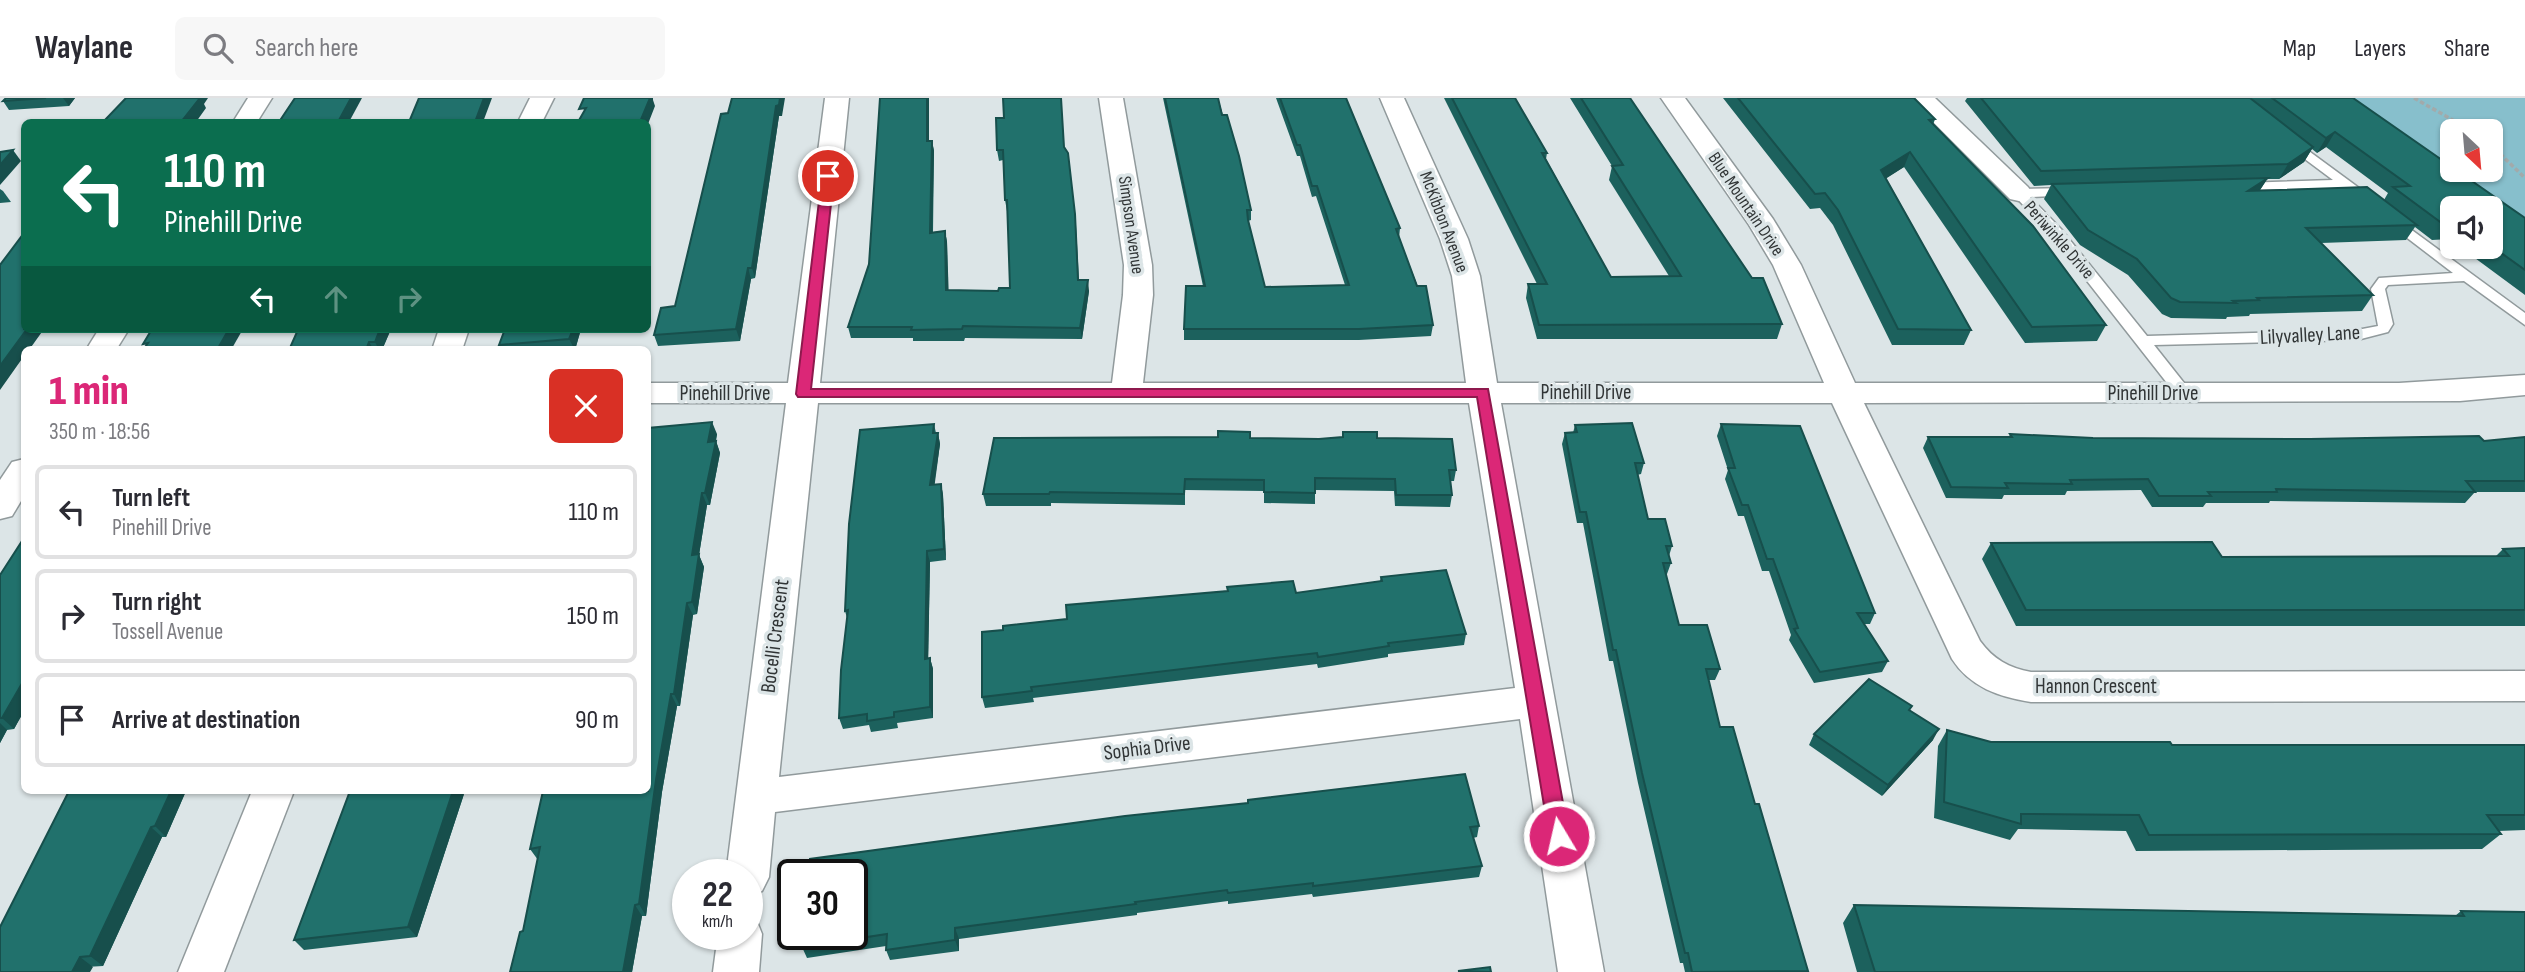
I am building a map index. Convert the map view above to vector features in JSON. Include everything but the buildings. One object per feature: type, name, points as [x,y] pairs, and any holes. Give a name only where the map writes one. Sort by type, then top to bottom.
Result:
[{"type":"street","points":[[247,119],[260,98]]},
{"type":"street","points":[[532,119],[542,98]]},
{"type":"street","name":"Bocelli Crescent","points":[[749,859],[837,98]]},
{"type":"street","name":"Simpson Avenue","points":[[1111,98],[1138,265],[1138,295],[1126,394]]},
{"type":"street","name":"McKibbon Avenue","points":[[1392,98],[1461,257],[1483,392]]},
{"type":"street","name":"Blue Mountain Drive","points":[[1672,98],[1763,225],[1781,255],[1843,392]]},
{"type":"street","name":"Periwinkle Drive","points":[[1921,98],[2018,193]]},
{"type":"street","name":"Pinehill Drive","points":[[651,393],[2436,392],[2525,385]]},
{"type":"street","points":[[1483,392],[1581,972]]},
{"type":"street","name":"Hannon Crescent","points":[[1843,392],[1965,649],[1979,667],[2000,681],[2031,687],[2525,686]]},
{"type":"street","points":[[0,454],[21,452]]},
{"type":"street","points":[[0,507],[21,475]]},
{"type":"street","name":"Sophia Drive","points":[[757,797],[1537,701]]},
{"type":"street","points":[[201,972],[272,794]]},
{"type":"street","points":[[736,972],[738,950]]},
{"type":"lane","points":[[2284,137],[2525,320]]},
{"type":"lane","points":[[2229,187],[2346,184]]},
{"type":"lane","points":[[2018,193],[2080,192]]},
{"type":"lane","name":"Periwinkle Drive","points":[[2018,193],[2056,232],[2184,393]]},
{"type":"lane","name":"Lilyvalley Lane","points":[[2144,341],[2357,335],[2384,329],[2386,324],[2378,289],[2385,281],[2467,276]]},
{"type":"path","points":[[2413,98],[2451,119]]},
{"type":"path","points":[[2503,157],[2525,178]]},
{"type":"shaded area","points":[[2345,98],[2525,98],[2525,224],[2503,209],[2503,196],[2485,196],[2465,182],[2503,182],[2503,119],[2440,119],[2440,164]]},
{"type":"route","points":[[828,176],[803,394],[1483,392],[1559,836]]}]
